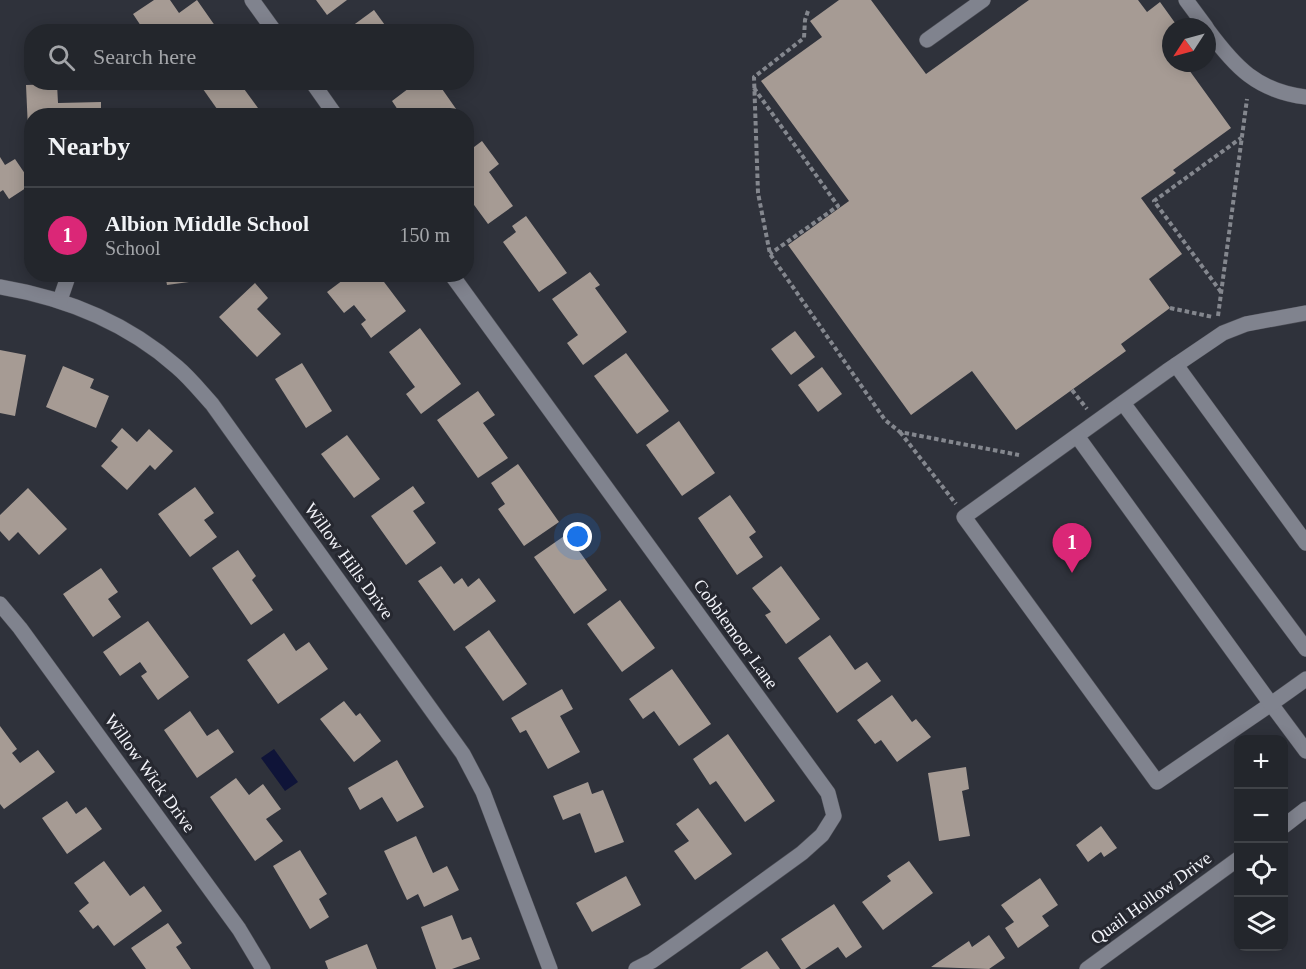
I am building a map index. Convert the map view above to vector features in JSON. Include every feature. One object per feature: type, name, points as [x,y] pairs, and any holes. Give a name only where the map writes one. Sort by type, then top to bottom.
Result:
[{"type":"street","points":[[252,0],[269,24]]},
{"type":"street","points":[[927,40],[983,0]]},
{"type":"street","points":[[1186,0],[1199,18]]},
{"type":"street","points":[[1216,40],[1238,67],[1255,81],[1272,90],[1306,98]]},
{"type":"street","points":[[318,90],[330,108]]},
{"type":"street","points":[[60,300],[66,282]]},
{"type":"street","name":"Cobblemoor Lane","points":[[457,282],[828,793],[834,816],[822,835],[802,854],[675,945],[636,969]]},
{"type":"street","name":"Willow Hills Drive","points":[[0,287],[60,300],[99,316],[139,337],[178,368],[212,404],[463,754],[483,792],[550,969]]},
{"type":"street","points":[[1306,314],[1246,324],[1223,333],[964,517],[1157,782],[1306,679]]},
{"type":"street","points":[[1176,365],[1306,543]]},
{"type":"street","points":[[1123,403],[1306,649]]},
{"type":"street","points":[[1077,436],[1306,751]]},
{"type":"street","name":"Willow Wick Drive","points":[[0,604],[20,628],[238,929],[263,969]]},
{"type":"street","points":[[1288,823],[1306,809]]},
{"type":"street","name":"Quail Hollow Drive","points":[[1088,969],[1234,863]]},
{"type":"path","points":[[808,11],[804,38],[754,77],[758,193],[770,254],[885,420],[900,432],[958,507]]},
{"type":"path","points":[[753,87],[838,206],[770,254]]},
{"type":"path","points":[[1170,308],[1218,318],[1246,99]]},
{"type":"path","points":[[1221,292],[1154,201],[1241,138]]},
{"type":"path","points":[[1072,390],[1088,410]]},
{"type":"path","points":[[900,432],[1025,457]]},
{"type":"shaded area","points":[[274,749],[298,782],[285,791],[261,758]]},
{"type":"building","points":[[154,0],[170,0],[179,13],[197,0],[214,24],[140,24],[133,14]]},
{"type":"building","points":[[316,0],[347,0],[327,15]]},
{"type":"building","points":[[839,0],[871,0],[926,74],[1029,0],[1138,0],[1147,12],[1160,2],[1172,18],[1162,18],[1162,72],[1191,72],[1231,128],[1173,170],[1176,173],[1141,198],[1182,254],[1149,279],[1170,308],[1121,344],[1126,351],[1016,430],[972,371],[911,415],[788,245],[849,201],[761,81],[822,37],[810,21]]},
{"type":"building","points":[[374,10],[384,24],[355,24]]},
{"type":"building","points":[[26,90],[57,90],[58,103],[101,102],[101,108],[27,108]]},
{"type":"building","points":[[204,90],[245,90],[258,108],[216,108]]},
{"type":"building","points":[[406,90],[443,90],[455,108],[397,108],[392,101]]},
{"type":"building","points":[[482,141],[499,164],[489,172],[513,206],[488,224],[474,205],[474,147]]},
{"type":"building","points":[[0,157],[5,165],[15,159],[24,172],[24,189],[9,199],[3,190],[0,192]]},
{"type":"building","points":[[526,216],[567,273],[539,292],[503,242],[516,232],[512,226]]},
{"type":"building","points":[[590,272],[600,285],[595,288],[627,332],[583,365],[567,343],[578,335],[552,299]]},
{"type":"building","points":[[166,282],[189,282],[167,285]]},
{"type":"building","points":[[340,282],[384,282],[406,311],[371,338],[361,324],[366,320],[354,305],[344,313],[327,292]]},
{"type":"building","points":[[255,283],[268,298],[257,309],[281,334],[257,357],[219,317]]},
{"type":"building","points":[[420,328],[461,384],[421,414],[406,394],[415,387],[389,352]]},
{"type":"building","points":[[795,331],[815,357],[791,375],[771,349]]},
{"type":"building","points":[[0,350],[26,355],[15,416],[0,413]]},
{"type":"building","points":[[626,353],[669,411],[637,434],[594,376]]},
{"type":"building","points":[[302,363],[332,411],[306,428],[275,379]]},
{"type":"building","points":[[63,366],[94,379],[90,388],[109,396],[96,428],[46,407]]},
{"type":"building","points":[[822,367],[842,394],[818,412],[798,385]]},
{"type":"building","points":[[478,391],[495,415],[483,423],[508,458],[478,478],[437,420]]},
{"type":"building","points":[[679,421],[715,473],[682,496],[646,445]]},
{"type":"building","points":[[122,428],[137,442],[149,429],[173,451],[155,470],[150,465],[127,490],[101,466],[118,447],[111,441]]},
{"type":"building","points":[[347,435],[380,479],[354,498],[321,454]]},
{"type":"building","points":[[518,464],[559,522],[524,546],[498,509],[505,504],[491,483]]},
{"type":"building","points":[[413,486],[425,503],[413,511],[436,543],[406,565],[371,516]]},
{"type":"building","points":[[195,487],[214,513],[204,520],[217,537],[190,557],[158,514]]},
{"type":"building","points":[[28,488],[67,529],[39,555],[18,532],[9,541],[0,531],[0,515]]},
{"type":"building","points":[[730,495],[756,532],[749,537],[763,557],[737,575],[698,518]]},
{"type":"building","points":[[567,534],[607,590],[574,614],[534,557]]},
{"type":"building","points":[[238,550],[256,576],[252,580],[273,610],[251,625],[212,568]]},
{"type":"building","points":[[441,566],[454,584],[462,578],[468,587],[479,578],[496,601],[454,631],[418,581]]},
{"type":"building","points":[[781,566],[820,619],[786,644],[765,615],[771,612],[752,588]]},
{"type":"building","points":[[101,568],[118,592],[108,599],[121,617],[93,637],[63,594]]},
{"type":"building","points":[[620,600],[655,648],[622,672],[587,624]]},
{"type":"building","points":[[148,621],[189,677],[158,700],[141,676],[147,672],[140,662],[120,676],[103,652]]},
{"type":"building","points":[[489,630],[527,684],[503,701],[465,647]]},
{"type":"building","points":[[284,633],[296,651],[309,642],[328,669],[278,704],[247,660]]},
{"type":"building","points":[[830,635],[855,670],[867,662],[881,681],[837,713],[798,658]]},
{"type":"building","points":[[672,669],[711,724],[679,746],[654,711],[643,719],[629,699]]},
{"type":"building","points":[[562,689],[573,709],[560,716],[580,752],[548,769],[526,730],[520,733],[511,718]]},
{"type":"building","points":[[892,695],[912,722],[916,719],[931,737],[897,762],[881,740],[875,744],[857,720]]},
{"type":"building","points":[[344,701],[356,716],[360,713],[381,741],[354,762],[320,719]]},
{"type":"building","points":[[190,711],[207,736],[218,729],[234,752],[197,778],[164,730]]},
{"type":"building","points":[[0,726],[17,749],[12,753],[20,763],[38,750],[55,772],[4,809],[0,804]]},
{"type":"building","points":[[728,734],[775,801],[745,822],[716,781],[710,785],[693,759]]},
{"type":"building","points":[[397,760],[424,807],[397,822],[382,797],[360,810],[348,788]]},
{"type":"building","points":[[966,767],[969,789],[962,791],[970,836],[939,841],[928,773]]},
{"type":"building","points":[[236,778],[249,795],[263,784],[281,809],[266,819],[283,841],[255,861],[210,797]]},
{"type":"building","points":[[588,782],[592,794],[603,790],[624,842],[595,853],[580,813],[563,820],[553,796]]},
{"type":"building","points":[[67,801],[76,814],[86,807],[102,829],[67,854],[42,818]]},
{"type":"building","points":[[698,808],[732,854],[695,880],[674,851],[689,841],[676,824]]},
{"type":"building","points":[[1101,826],[1117,848],[1104,857],[1101,852],[1088,862],[1076,845]]},
{"type":"building","points":[[416,836],[433,873],[447,866],[459,890],[424,907],[418,894],[407,900],[384,851]]},
{"type":"building","points":[[300,850],[327,894],[319,899],[329,917],[310,929],[273,866]]},
{"type":"building","points":[[104,861],[130,896],[144,886],[162,911],[114,946],[98,925],[93,929],[79,911],[89,903],[74,883]]},
{"type":"building","points":[[909,861],[933,893],[883,930],[862,902],[891,881],[887,876]]},
{"type":"building","points":[[626,876],[641,905],[592,932],[576,903]]},
{"type":"building","points":[[1040,878],[1058,905],[1042,916],[1049,926],[1018,948],[1005,928],[1014,922],[1001,905]]},
{"type":"building","points":[[834,904],[862,947],[846,958],[838,947],[805,969],[801,969],[781,939]]},
{"type":"building","points":[[452,915],[462,940],[471,937],[480,959],[452,969],[436,969],[421,927]]},
{"type":"building","points":[[168,923],[182,943],[176,947],[191,969],[146,969],[131,948]]},
{"type":"building","points":[[989,935],[1005,958],[989,969],[931,967],[969,941],[972,947]]},
{"type":"building","points":[[367,944],[377,969],[328,969],[325,961]]},
{"type":"building","points":[[767,951],[780,969],[740,969]]},
{"type":"place","name":"Albion Middle School","points":[[1072,573]]}]
